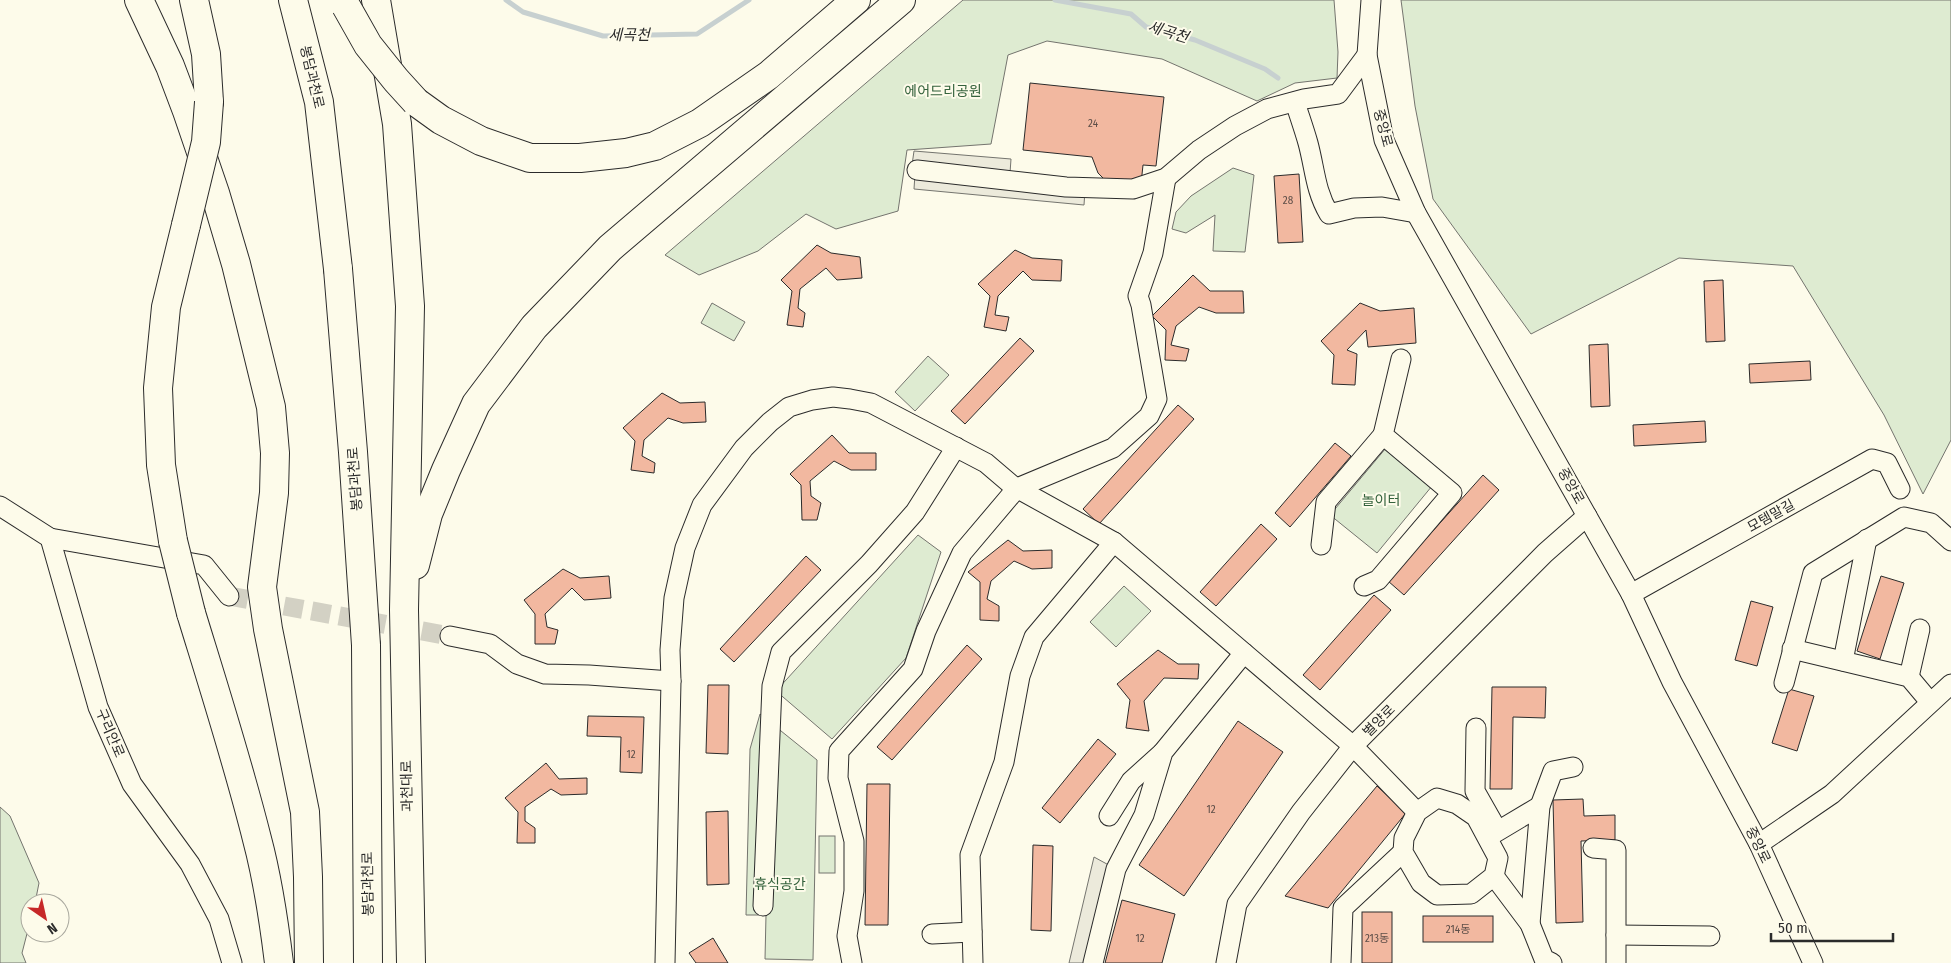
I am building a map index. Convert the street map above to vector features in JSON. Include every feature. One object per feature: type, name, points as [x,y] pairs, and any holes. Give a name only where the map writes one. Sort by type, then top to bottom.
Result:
[{"type":"highway","points":[[139,0],[177,84],[215,193],[236,264],[271,407],[275,453],[274,493],[262,587],[268,629],[305,812],[309,963]]},
{"type":"highway","points":[[194,0],[206,54],[209,102],[206,142],[166,307],[158,388],[161,465],[173,542],[191,613],[232,746],[258,841],[272,910],[280,963]]},
{"type":"highway","name":"봉담과천로","points":[[293,0],[319,102],[338,269],[353,452],[366,646],[368,963]]},
{"type":"highway","points":[[376,0],[397,124],[410,306],[404,610]]},
{"type":"highway","points":[[345,3],[368,45],[396,80],[416,102],[441,120],[481,141],[530,158],[580,158],[626,153],[655,146],[700,123],[769,75],[856,0]]},
{"type":"highway","points":[[404,610],[428,514],[476,404],[534,328],[610,248],[901,0]]},
{"type":"highway","name":"과천대로","points":[[404,610],[411,963]]},
{"type":"street","name":"중앙로","points":[[1371,0],[1367,55],[1384,140],[1416,213],[1631,594],[1672,682],[1758,844],[1813,963]]},
{"type":"street","points":[[917,170],[1066,187],[1133,190],[1166,178],[1199,150],[1235,126],[1266,109],[1338,94],[1367,55]]},
{"type":"street","points":[[1295,102],[1308,144],[1318,193],[1330,214],[1354,208],[1382,207],[1416,213]]},
{"type":"street","points":[[852,963],[847,936],[854,891],[854,841],[838,778],[839,752],[913,669],[926,630],[962,553],[1017,488],[1113,448],[1149,416],[1157,399],[1138,296],[1153,253],[1166,178]]},
{"type":"street","points":[[1320,545],[1326,502],[1383,435],[1401,359]]},
{"type":"street","points":[[665,963],[670,650],[674,598],[685,548],[702,505],[744,448],[770,422],[789,407],[812,400],[833,397],[871,404],[986,463],[1017,488],[1114,542],[1353,746],[1417,812]]},
{"type":"street","points":[[1364,586],[1378,580],[1452,493],[1383,435]]},
{"type":"street","points":[[763,906],[772,686],[781,652],[869,564],[915,512],[956,448]]},
{"type":"street","name":"모템말길","points":[[1631,594],[1872,459],[1887,464],[1900,489]]},
{"type":"street","points":[[0,506],[50,538],[204,565],[229,596]]},
{"type":"street","name":"별양로","points":[[1226,963],[1237,904],[1301,812],[1353,746],[1545,552],[1587,516]]},
{"type":"street","points":[[1784,682],[1813,572],[1904,517],[1931,524],[1951,541]]},
{"type":"street","name":"구리안로","points":[[50,538],[102,715],[132,784],[190,864],[215,911],[232,963]]},
{"type":"street","points":[[1842,661],[1867,539]]},
{"type":"street","points":[[973,963],[970,855],[1004,762],[1020,676],[1034,637],[1114,542]]},
{"type":"street","points":[[1909,677],[1920,629]]},
{"type":"street","points":[[450,636],[490,644],[517,664],[545,674],[671,681]]},
{"type":"street","points":[[1792,649],[1909,677],[1930,702]]},
{"type":"street","points":[[1109,816],[1131,781],[1163,752],[1244,653]]},
{"type":"street","points":[[1758,844],[1832,794],[1951,684]]},
{"type":"street","points":[[1476,728],[1475,791],[1492,834],[1498,858],[1494,876],[1471,894],[1437,896],[1421,883],[1403,852],[1404,838],[1417,812],[1437,798],[1457,804],[1476,817],[1492,834]]},
{"type":"street","points":[[1093,963],[1116,869],[1144,815],[1163,752]]},
{"type":"street","points":[[1530,924],[1540,806],[1553,771],[1573,767]]},
{"type":"street","points":[[1492,834],[1540,806]]},
{"type":"street","points":[[1593,848],[1616,850],[1616,963]]},
{"type":"street","points":[[1341,963],[1343,908],[1403,852]]},
{"type":"street","points":[[1494,876],[1530,924],[1544,959],[1552,963]]},
{"type":"street","points":[[932,934],[972,932]]},
{"type":"street","points":[[1616,935],[1710,936]]},
{"type":"green space","name":"에어드리공원","points":[[963,0],[1334,0],[1338,52],[1337,78],[1295,83],[1257,101],[1162,59],[1047,41],[1008,55],[991,144],[907,150],[898,211],[836,229],[806,214],[758,251],[699,275],[665,255]]},
{"type":"green space","points":[[1401,0],[1951,0],[1951,440],[1923,494],[1884,415],[1793,266],[1679,258],[1531,334],[1433,199],[1415,106]]},
{"type":"green space","points":[[1233,168],[1254,175],[1245,252],[1213,251],[1215,215],[1186,233],[1172,229],[1176,212],[1191,196]]},
{"type":"green space","points":[[712,303],[745,322],[734,341],[701,323]]},
{"type":"green space","points":[[928,356],[949,375],[915,411],[895,392]]},
{"type":"green space","name":"놀이터","points":[[1386,448],[1432,486],[1377,553],[1330,515]]},
{"type":"green space","points":[[918,535],[941,552],[906,658],[832,739],[776,691]]},
{"type":"green space","points":[[1124,586],[1151,611],[1116,647],[1090,622]]},
{"type":"green space","name":"휴식공간","points":[[760,714],[817,760],[813,960],[765,959],[766,915],[746,915],[750,749]]},
{"type":"green space","points":[[0,807],[10,816],[39,883],[37,893],[20,893],[20,943],[25,943],[22,953],[26,963],[0,963]]},
{"type":"green space","points":[[819,836],[835,836],[835,873],[819,873]]},
{"type":"shaded area","points":[[914,151],[1011,159],[1010,173],[912,165]]},
{"type":"shaded area","points":[[915,174],[1085,190],[1084,205],[914,189]]},
{"type":"shaded area","points":[[1094,857],[1116,869],[1093,963],[1069,963]]},
{"type":"building","points":[[1030,83],[1164,97],[1156,166],[1143,165],[1141,184],[1107,182],[1098,173],[1092,157],[1023,150]]},
{"type":"building","points":[[1299,174],[1303,242],[1278,243],[1274,176]]},
{"type":"building","points":[[817,245],[831,253],[860,257],[862,278],[837,280],[826,268],[800,289],[798,308],[805,313],[803,327],[787,325],[792,291],[781,280]]},
{"type":"building","points":[[1015,250],[1032,258],[1062,260],[1061,281],[1032,280],[1023,271],[998,296],[995,315],[1009,317],[1006,331],[984,327],[990,296],[978,284]]},
{"type":"building","points":[[1193,275],[1210,291],[1243,291],[1244,313],[1216,313],[1199,307],[1176,326],[1171,345],[1189,349],[1186,361],[1165,360],[1166,330],[1152,316]]},
{"type":"building","points":[[1723,280],[1725,341],[1706,342],[1704,281]]},
{"type":"building","points":[[1360,303],[1380,311],[1414,308],[1416,343],[1368,347],[1366,330],[1347,350],[1357,354],[1355,385],[1332,384],[1334,355],[1321,341]]},
{"type":"building","points":[[1020,338],[1034,351],[965,424],[951,411]]},
{"type":"building","points":[[1608,344],[1610,406],[1591,407],[1589,345]]},
{"type":"building","points":[[1810,361],[1811,380],[1750,383],[1749,364]]},
{"type":"building","points":[[662,393],[680,403],[705,402],[706,422],[683,423],[668,418],[644,440],[642,456],[655,463],[654,473],[631,470],[635,441],[623,428]]},
{"type":"building","points":[[1178,405],[1194,419],[1099,524],[1083,509]]},
{"type":"building","points":[[1705,421],[1706,442],[1634,446],[1633,425]]},
{"type":"building","points":[[832,435],[849,453],[876,453],[876,470],[851,470],[834,461],[810,481],[811,496],[821,503],[817,520],[802,520],[801,485],[790,474]]},
{"type":"building","points":[[1335,443],[1351,456],[1290,527],[1275,513]]},
{"type":"building","points":[[1483,475],[1499,490],[1404,595],[1388,581]]},
{"type":"building","points":[[1261,524],[1277,539],[1216,606],[1200,592]]},
{"type":"building","points":[[1008,540],[1023,551],[1052,550],[1052,568],[1032,569],[1014,561],[991,581],[987,599],[999,606],[999,621],[980,620],[980,582],[968,572]]},
{"type":"building","points":[[806,556],[821,570],[734,662],[720,649]]},
{"type":"building","points":[[563,569],[580,578],[609,576],[611,598],[584,600],[572,588],[545,614],[547,627],[558,630],[555,644],[535,644],[535,614],[524,600]]},
{"type":"building","points":[[1881,576],[1904,583],[1880,659],[1857,651]]},
{"type":"building","points":[[1374,595],[1391,610],[1320,690],[1303,675]]},
{"type":"building","points":[[1751,601],[1773,607],[1757,666],[1735,660]]},
{"type":"building","points":[[967,645],[982,659],[892,760],[877,747]]},
{"type":"building","points":[[1158,650],[1178,664],[1199,664],[1198,679],[1164,678],[1144,701],[1149,731],[1126,728],[1130,700],[1117,684]]},
{"type":"building","points":[[708,685],[729,685],[728,754],[706,753]]},
{"type":"building","points":[[1492,687],[1546,687],[1545,718],[1513,717],[1512,789],[1490,789]]},
{"type":"building","points":[[1789,689],[1814,696],[1797,751],[1772,743]]},
{"type":"building","points":[[588,716],[644,717],[642,773],[620,772],[621,737],[587,736]]},
{"type":"building","points":[[1238,721],[1283,752],[1184,896],[1139,865]]},
{"type":"building","points":[[1098,739],[1116,754],[1060,823],[1042,808]]},
{"type":"building","points":[[546,763],[559,779],[587,778],[587,794],[561,795],[551,789],[525,807],[525,821],[535,828],[535,843],[517,843],[518,812],[505,798]]},
{"type":"building","points":[[867,784],[890,784],[888,925],[865,925]]},
{"type":"building","points":[[1377,786],[1406,813],[1328,908],[1285,896]]},
{"type":"building","points":[[1583,799],[1584,816],[1615,815],[1615,840],[1581,841],[1583,922],[1556,923],[1553,800]]},
{"type":"building","points":[[728,811],[729,884],[707,885],[706,812]]},
{"type":"building","points":[[1033,845],[1053,846],[1051,931],[1031,930]]},
{"type":"building","points":[[1122,900],[1175,914],[1162,963],[1105,963]]},
{"type":"building","points":[[1362,912],[1392,912],[1392,963],[1362,963]]},
{"type":"building","points":[[1423,916],[1493,916],[1493,942],[1423,942]]},
{"type":"building","points":[[713,938],[728,963],[696,963],[689,953]]},
{"type":"waterway","name":"세곡천","points":[[506,0],[523,12],[603,36],[697,34],[749,0]]},
{"type":"waterway","name":"세곡천","points":[[1055,0],[1131,14],[1146,27],[1195,40],[1265,69],[1278,78]]},
{"type":"tunnel","points":[[229,596],[450,636]]}]
